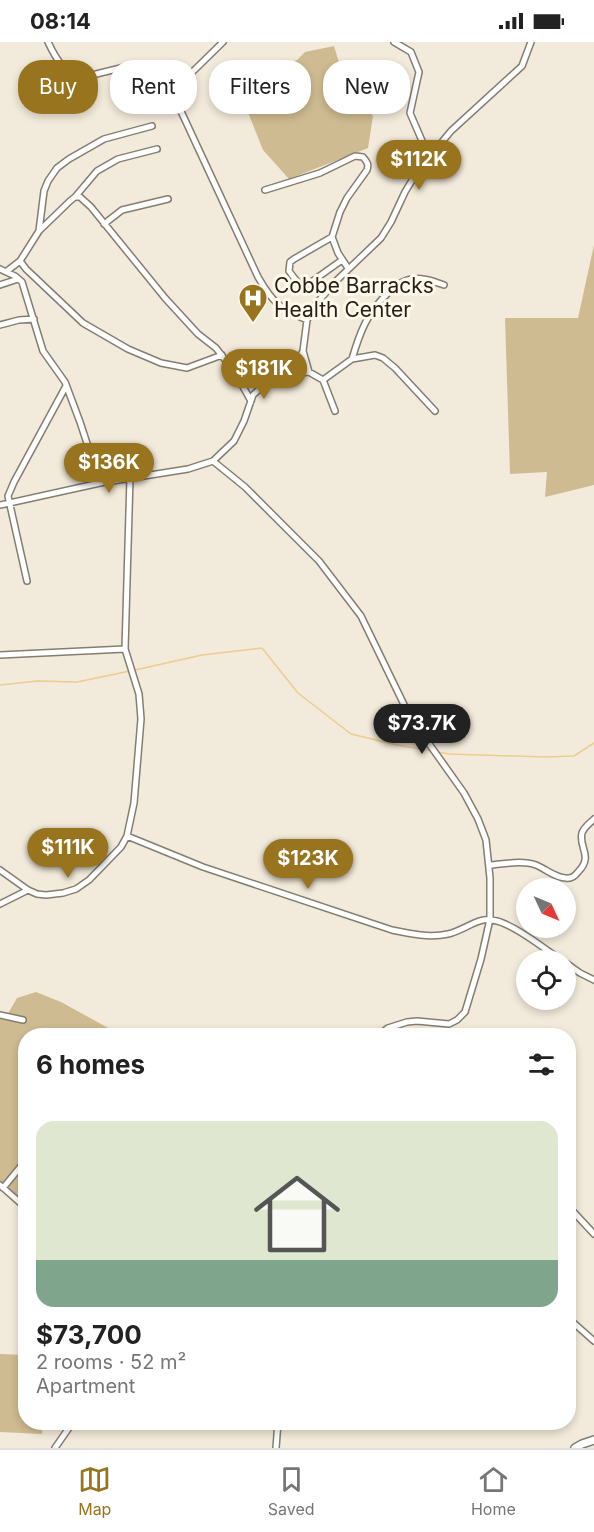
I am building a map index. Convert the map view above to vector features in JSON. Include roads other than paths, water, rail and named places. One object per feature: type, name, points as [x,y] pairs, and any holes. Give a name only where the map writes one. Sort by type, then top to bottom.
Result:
[{"type":"street","points":[[48,42],[54,56],[62,66],[77,76],[110,70]]},
{"type":"street","points":[[197,68],[223,42]]},
{"type":"street","points":[[394,42],[411,52],[419,72],[410,113],[429,158]]},
{"type":"street","points":[[292,374],[303,351],[307,320],[316,304],[348,268],[381,238],[405,192],[429,158],[451,130],[522,66],[531,42]]},
{"type":"street","points":[[182,114],[258,277],[276,303],[284,310],[307,320]]},
{"type":"street","points":[[39,231],[44,191],[57,168],[104,139],[152,126]]},
{"type":"street","points":[[3,270],[20,261],[39,231],[75,197],[97,171],[118,159],[157,149]]},
{"type":"street","points":[[265,190],[320,173],[356,156],[363,157],[367,162],[367,170],[347,198],[332,237],[348,268]]},
{"type":"street","points":[[75,197],[84,200],[165,298],[198,334],[216,348],[236,374],[251,401]]},
{"type":"street","points":[[104,224],[122,210],[168,199]]},
{"type":"street","points":[[332,237],[290,262],[289,271],[299,284],[307,285],[342,260]]},
{"type":"street","points":[[20,261],[83,323],[128,348],[161,363],[187,368],[222,355]]},
{"type":"street","points":[[3,270],[20,280],[43,351],[66,386],[100,483]]},
{"type":"street","points":[[0,285],[35,277]]},
{"type":"street","points":[[352,359],[367,319],[378,302],[394,288],[408,279],[430,280],[444,285]]},
{"type":"street","points":[[0,325],[34,319]]},
{"type":"street","points":[[303,351],[309,372]]},
{"type":"street","points":[[323,380],[352,359],[375,355],[383,358],[435,411]]},
{"type":"street","points":[[0,506],[100,483],[188,469],[213,462],[234,441],[253,395],[264,385],[292,374],[309,372],[323,380],[335,411]]},
{"type":"street","points":[[27,580],[8,496],[66,386]]},
{"type":"street","points":[[213,462],[245,487],[319,561],[361,616],[410,717],[464,793],[486,840],[490,865],[490,919],[468,1004],[462,1016],[449,1024],[417,1021],[388,1028]]},
{"type":"street","points":[[0,870],[28,890],[46,895],[63,893],[89,880],[121,847],[127,836],[134,803],[141,719],[139,694],[125,649],[130,478]]},
{"type":"street","points":[[0,654],[125,649]]},
{"type":"street","points":[[490,865],[529,864],[555,875],[572,877],[582,869],[586,852],[581,838],[585,828],[594,819]]},
{"type":"street","points":[[127,836],[203,867],[393,930],[436,936],[449,934],[490,919],[501,922],[546,950]]},
{"type":"street","points":[[0,904],[28,890]]},
{"type":"street","points":[[576,970],[594,980]]},
{"type":"street","points":[[0,1015],[23,1020]]},
{"type":"street","points":[[18,1169],[2,1187],[18,1201]]},
{"type":"street","points":[[576,1215],[594,1234]]},
{"type":"street","points":[[576,1325],[594,1341]]},
{"type":"street","points":[[55,1448],[67,1430]]},
{"type":"street","points":[[276,1448],[277,1430]]},
{"type":"street","points":[[575,1448],[594,1440]]},
{"type":"waterway","points":[[135,670],[202,655],[262,648],[298,693],[351,734],[433,751]]},
{"type":"waterway","points":[[0,685],[37,681],[77,682],[130,671]]},
{"type":"waterway","points":[[437,752],[545,757],[574,756],[594,743]]},
{"type":"place","name":"Cobbe Barracks Health Center","points":[[253,324]]}]
